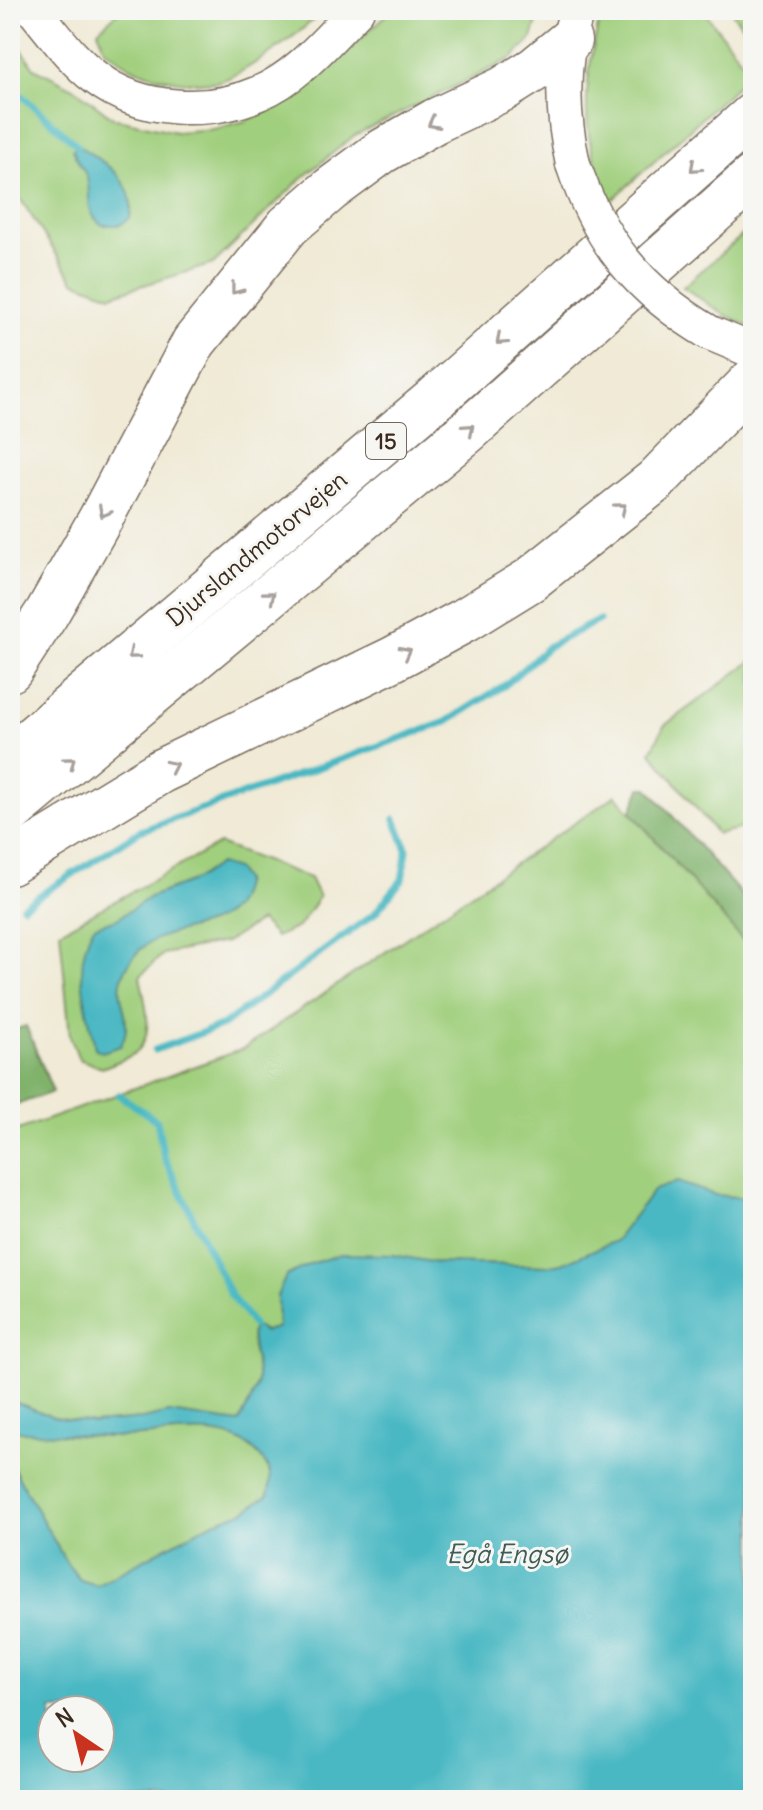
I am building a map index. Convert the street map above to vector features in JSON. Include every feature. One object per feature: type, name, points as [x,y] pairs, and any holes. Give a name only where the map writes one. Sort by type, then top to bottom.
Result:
[{"type":"highway","points":[[10,670],[47,613],[101,518],[194,342],[288,226],[381,152],[435,121],[503,89],[535,69],[573,26]]},
{"type":"highway","name":"Djurslandmotorvejen","points":[[10,757],[437,397],[753,115]]},
{"type":"highway","name":"Djurslandmotorvejen","points":[[10,812],[468,431],[753,177]]},
{"type":"highway","points":[[10,863],[161,771],[393,659],[530,580],[655,481],[753,380]]},
{"type":"street","points":[[34,10],[95,78],[122,93],[151,103],[188,107],[224,103],[261,93],[297,69],[357,10]]},
{"type":"street","points":[[573,26],[564,71],[562,101],[565,131],[573,164],[597,223],[621,259],[657,298],[710,333],[753,351]]},
{"type":"green space","points":[[121,10],[323,10],[255,63],[226,79],[196,83],[144,73],[104,49],[98,30]]},
{"type":"green space","points":[[392,10],[536,10],[537,22],[532,38],[513,58],[355,135],[302,178],[213,264],[111,295],[74,281],[10,183],[10,31],[34,68],[74,88],[113,118],[176,132],[214,129],[245,121],[296,97]]},
{"type":"green space","points":[[602,10],[703,10],[751,73],[611,201],[595,160],[587,118],[590,63]]},
{"type":"green space","points":[[730,10],[753,10],[753,40]]},
{"type":"green space","points":[[753,226],[753,328],[723,314],[683,287]]},
{"type":"green space","points":[[753,660],[753,820],[746,827],[717,834],[651,752],[664,726]]},
{"type":"green space","points":[[641,788],[648,788],[753,908],[753,952],[631,812]]},
{"type":"green space","points":[[616,795],[753,952],[753,1199],[715,1195],[677,1182],[654,1190],[615,1241],[567,1262],[546,1266],[437,1263],[392,1255],[277,1318],[278,1327],[264,1332],[253,1326],[251,1340],[257,1382],[239,1423],[169,1413],[143,1419],[93,1423],[54,1417],[10,1400],[10,1133],[243,1049]]},
{"type":"green space","points":[[219,844],[310,878],[319,897],[298,927],[276,937],[260,921],[226,942],[163,954],[140,976],[147,1029],[140,1048],[132,1055],[102,1068],[79,1059],[70,1036],[60,931]]},
{"type":"green space","points":[[26,1026],[53,1092],[10,1107],[10,1031]]},
{"type":"green space","points":[[10,1428],[25,1432],[95,1436],[135,1437],[193,1432],[230,1437],[246,1444],[260,1456],[270,1474],[270,1489],[268,1495],[245,1511],[212,1523],[96,1585],[80,1580],[67,1564],[10,1462]]},
{"type":"water","points":[[77,145],[107,165],[124,183],[129,193],[130,218],[120,225],[102,225],[92,214],[87,178],[73,149]]},
{"type":"water","points":[[219,864],[236,869],[244,881],[234,906],[221,917],[166,935],[140,950],[121,981],[126,1028],[121,1046],[102,1052],[95,1048],[82,971],[87,941],[94,926],[117,919],[150,897],[195,880]]},
{"type":"water","name":"Egå Engsø","points":[[677,1182],[715,1195],[753,1199],[753,1800],[10,1800],[10,1462],[67,1564],[80,1580],[96,1585],[212,1523],[245,1511],[268,1495],[271,1479],[260,1456],[246,1444],[230,1437],[193,1432],[118,1437],[25,1432],[10,1428],[10,1400],[54,1417],[93,1423],[143,1419],[169,1413],[239,1423],[257,1382],[253,1325],[264,1332],[278,1327],[277,1296],[286,1276],[310,1264],[341,1254],[392,1255],[437,1263],[546,1266],[566,1262],[615,1241],[654,1190]]},
{"type":"waterway","points":[[10,85],[77,145]]},
{"type":"waterway","points":[[23,906],[140,831],[446,722],[505,685],[549,646],[599,620]]},
{"type":"waterway","points":[[155,1050],[223,1025],[375,913],[402,880],[407,850],[395,819]]},
{"type":"waterway","points":[[119,1095],[157,1121],[164,1157],[230,1294],[253,1325]]}]
